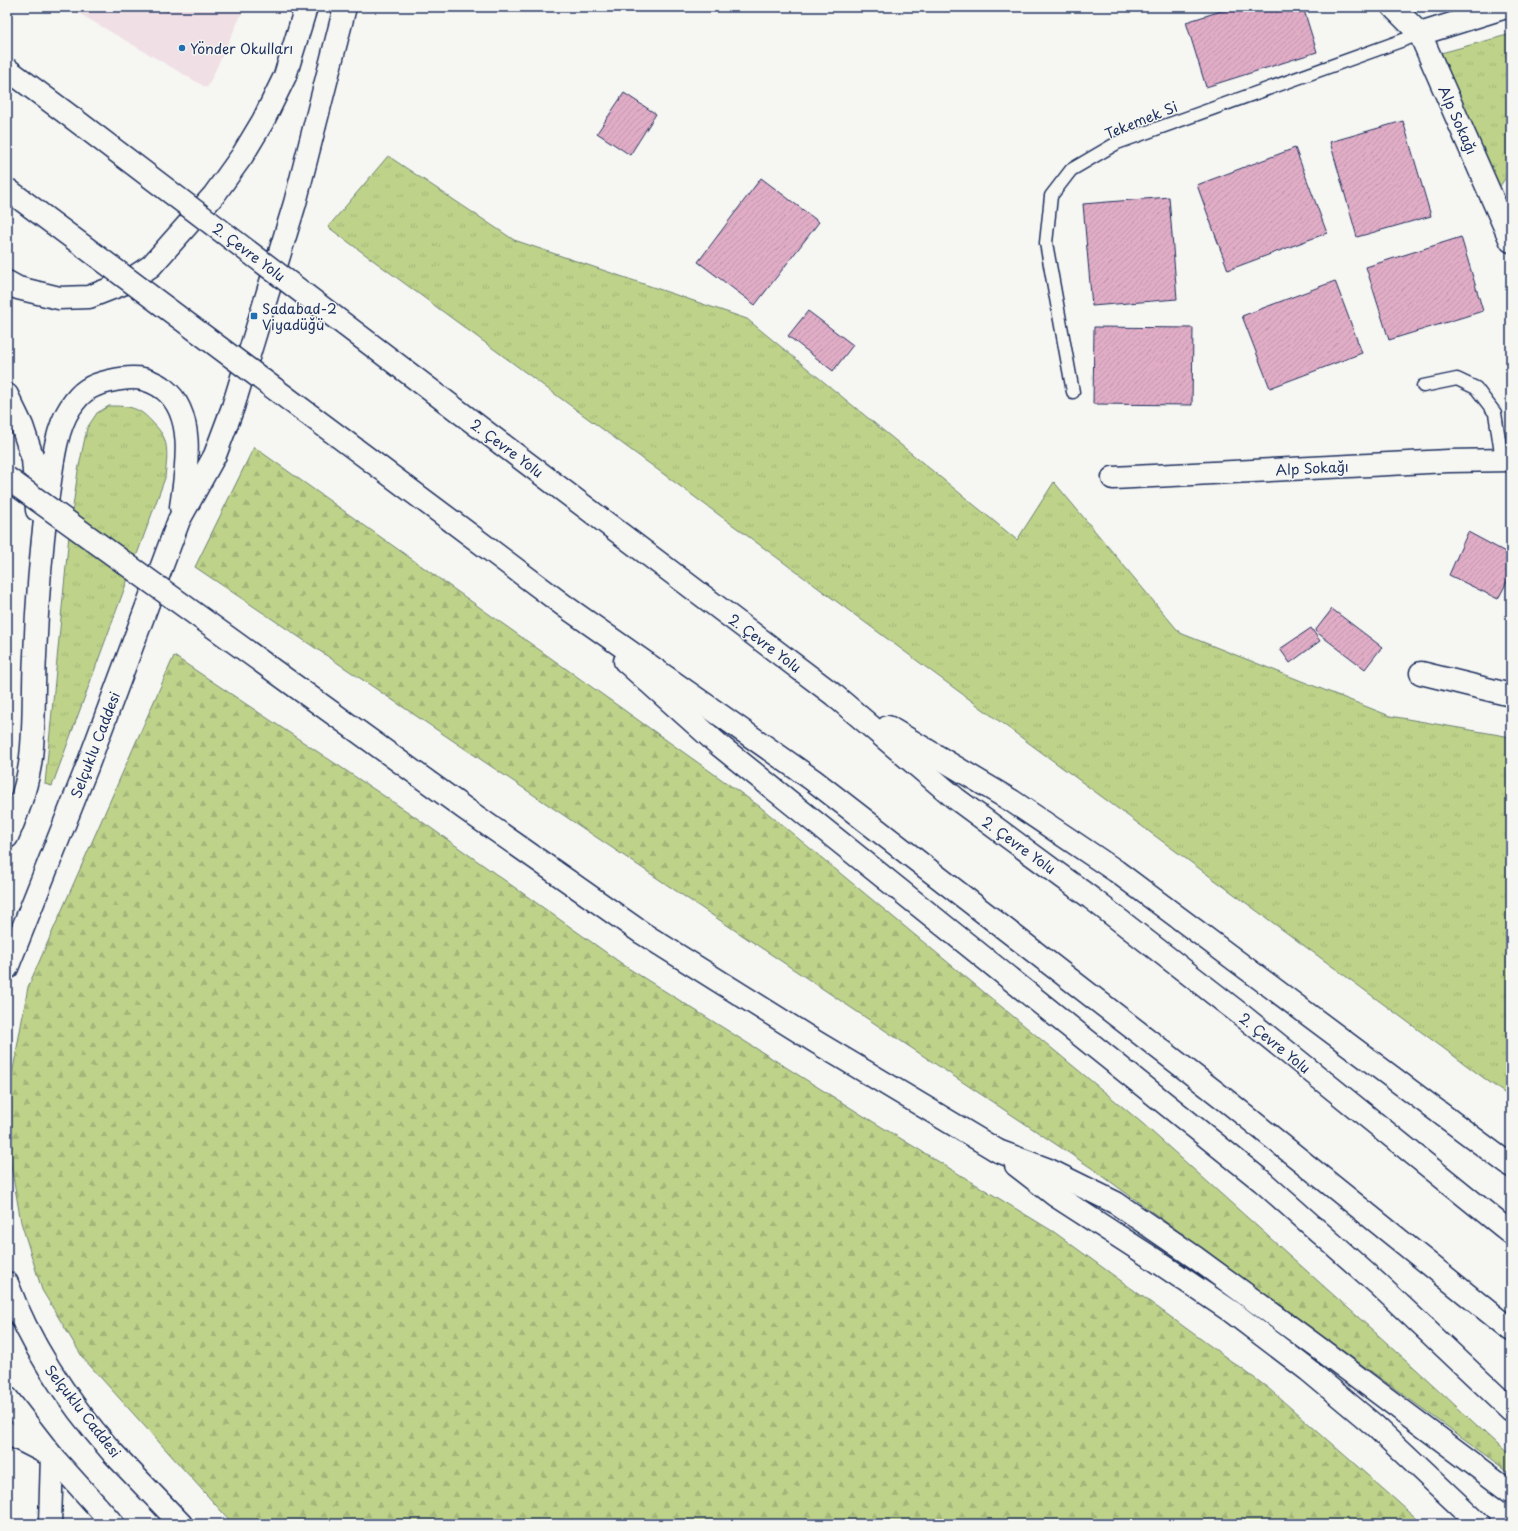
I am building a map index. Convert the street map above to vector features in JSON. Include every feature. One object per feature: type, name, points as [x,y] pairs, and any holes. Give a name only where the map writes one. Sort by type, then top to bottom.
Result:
[{"type":"main road","points":[[7,282],[18,288],[59,298],[89,297],[125,283],[151,266],[214,195],[242,156],[263,121],[285,76],[306,7]]},
{"type":"main road","points":[[179,520],[215,455],[233,407],[295,203],[345,7]]},
{"type":"main road","name":"Alp Sokağı","points":[[1393,7],[1420,34],[1511,240]]},
{"type":"main road","points":[[1420,34],[1506,7]]},
{"type":"main road","name":"2. Çevre Yolu","points":[[7,69],[74,118],[834,695],[955,798],[1091,898],[1238,1012],[1511,1233]]},
{"type":"main road","points":[[7,189],[566,607],[814,780],[1232,1104],[1511,1330]]},
{"type":"main road","points":[[7,837],[25,787],[31,757],[38,588],[51,470],[61,424],[70,407],[83,393],[95,384],[118,379],[138,377],[155,382],[170,394],[180,407],[186,432],[186,470],[179,520]]},
{"type":"main road","points":[[7,395],[22,426],[33,459],[41,555]]},
{"type":"main road","name":"Alp Sokağı","points":[[1113,478],[1448,461],[1507,460]]},
{"type":"main road","points":[[7,478],[451,798],[642,932],[816,1042],[998,1151],[1056,1196],[1232,1312],[1308,1370],[1375,1426],[1479,1524]]},
{"type":"main road","name":"Selçuklu Caddesi","points":[[7,968],[87,767],[179,520]]},
{"type":"main road","points":[[566,607],[719,745],[1263,1182],[1379,1285],[1511,1410]]},
{"type":"main road","points":[[1421,673],[1511,695]]},
{"type":"main road","points":[[834,695],[1012,801],[1116,871],[1511,1166]]},
{"type":"main road","points":[[998,1151],[1049,1170],[1116,1203],[1196,1258],[1511,1492]]},
{"type":"main road","name":"Selçuklu Caddesi","points":[[7,1283],[39,1353],[57,1381],[112,1451],[181,1524]]},
{"type":"main road","points":[[7,1398],[52,1456],[113,1524]]},
{"type":"main road","points":[[7,1433],[52,1456]]},
{"type":"main road","points":[[50,1524],[52,1456]]},
{"type":"lane","name":"Tekemek Si","points":[[1073,392],[1046,243],[1050,196],[1071,170],[1116,143],[1420,34]]},
{"type":"lane","points":[[1423,386],[1457,380],[1476,388],[1494,413],[1507,460]]},
{"type":"shaded area","name":"Yönder Okulları","points":[[68,7],[245,7],[207,88]]},
{"type":"green space","points":[[1511,34],[1511,170],[1498,189],[1441,53]]},
{"type":"green space","points":[[388,156],[514,240],[747,319],[1017,540],[1054,482],[1180,633],[1390,716],[1511,737],[1511,1098],[328,227]]},
{"type":"green space","points":[[109,406],[134,408],[148,418],[159,430],[166,443],[167,458],[165,478],[52,786],[45,784],[69,535],[78,471],[87,428],[97,413]]},
{"type":"green space","points":[[254,447],[759,806],[1142,1123],[1417,1370],[1511,1457],[1511,1473],[1093,1169],[700,907],[195,567]]},
{"type":"green space","points":[[174,656],[414,816],[628,968],[862,1115],[1054,1232],[1268,1388],[1423,1524],[233,1524],[83,1358],[42,1290],[21,1222],[7,1143],[7,1103],[28,987]]},
{"type":"building","points":[[158,7],[169,7],[168,11]]},
{"type":"building","points":[[1234,7],[1303,7],[1317,52],[1206,87],[1186,22]]},
{"type":"building","points":[[624,93],[656,114],[630,155],[597,133]]},
{"type":"building","points":[[1403,121],[1431,216],[1357,237],[1330,142]]},
{"type":"building","points":[[1295,148],[1327,233],[1228,270],[1197,185]]},
{"type":"building","points":[[761,178],[819,222],[755,305],[698,262]]},
{"type":"building","points":[[1169,197],[1177,299],[1092,306],[1083,204]]},
{"type":"building","points":[[1461,237],[1483,311],[1389,340],[1366,267]]},
{"type":"building","points":[[1335,281],[1362,353],[1270,388],[1242,316]]},
{"type":"building","points":[[808,311],[853,345],[833,371],[788,336]]},
{"type":"building","points":[[1094,327],[1193,328],[1192,405],[1093,404]]},
{"type":"building","points":[[1468,532],[1511,555],[1511,574],[1498,599],[1449,575]]},
{"type":"building","points":[[1332,609],[1382,647],[1365,669],[1315,631]]},
{"type":"building","points":[[1311,628],[1320,641],[1290,663],[1280,649]]},
{"type":"place","name":"Yönder Okulları","points":[[182,48]]},
{"type":"place","name":"Sadabad-2 Viyadüğü","points":[[254,316]]}]
